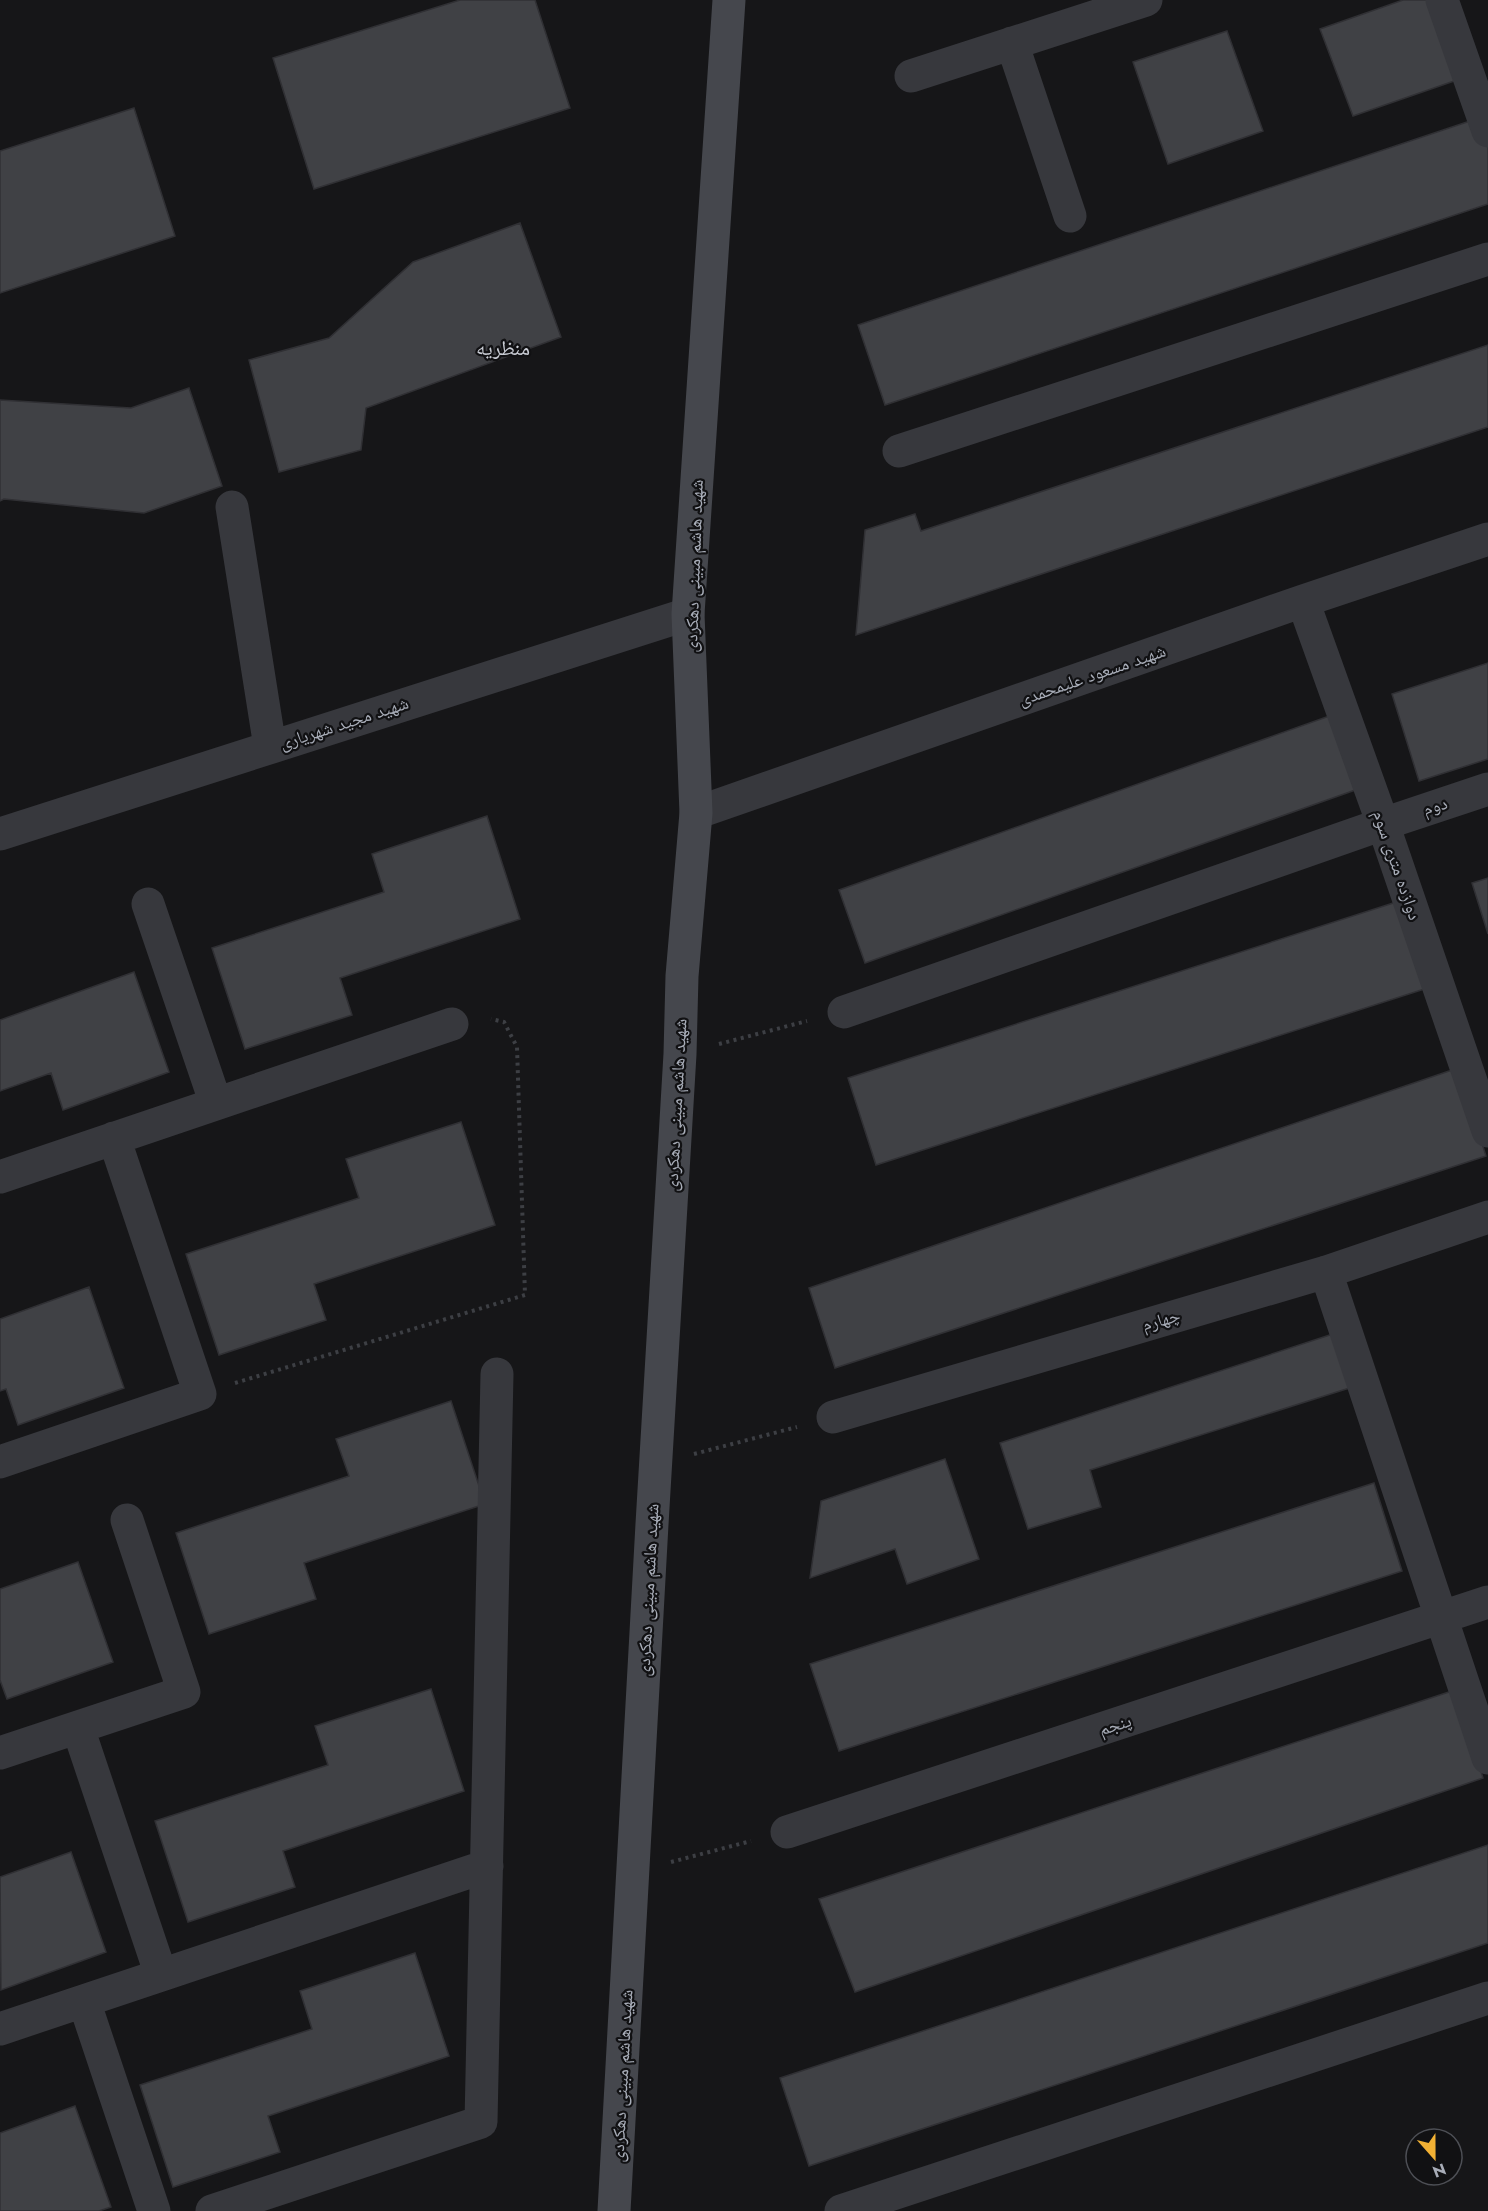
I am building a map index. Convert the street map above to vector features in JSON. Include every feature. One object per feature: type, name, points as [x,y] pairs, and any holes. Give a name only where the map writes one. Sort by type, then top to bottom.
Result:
[{"type":"main road","name":"شهید هاشم مبینی دهکردی","points":[[614,2211],[680,1054],[682,976],[696,813],[688,614],[729,0]]},
{"type":"street","points":[[911,76],[1146,0]]},
{"type":"street","points":[[1442,0],[1488,130]]},
{"type":"street","points":[[1012,44],[1070,216]]},
{"type":"street","points":[[899,452],[1488,259]]},
{"type":"street","points":[[232,507],[270,747]]},
{"type":"street","name":"شهید مسعود علیمحمدی","points":[[696,813],[1303,601],[1488,539]]},
{"type":"street","name":"دوازده متری سوم","points":[[1303,601],[1383,824],[1488,1131]]},
{"type":"street","name":"شهید مجید شهریاری","points":[[0,834],[688,614]]},
{"type":"street","name":"دوم","points":[[844,1012],[1488,789]]},
{"type":"street","points":[[148,904],[216,1104]]},
{"type":"street","points":[[0,1177],[452,1024]]},
{"type":"street","points":[[0,1462],[200,1394],[114,1138]]},
{"type":"street","name":"چهارم","points":[[833,1417],[1326,1272],[1488,1217]]},
{"type":"street","points":[[1326,1272],[1488,1758]]},
{"type":"street","points":[[212,2211],[481,2122],[497,1374]]},
{"type":"street","points":[[0,1753],[184,1692],[127,1520]]},
{"type":"street","name":"پنجم","points":[[787,1832],[1488,1602]]},
{"type":"street","points":[[78,1728],[161,1975]]},
{"type":"street","points":[[0,2029],[487,1866]]},
{"type":"street","points":[[841,2211],[1488,1998]]},
{"type":"street","points":[[84,2001],[154,2211]]},
{"type":"path","points":[[680,1054],[844,1012]]},
{"type":"path","points":[[200,1394],[525,1295],[517,1047],[504,1022],[483,1018],[452,1024]]},
{"type":"path","points":[[655,1464],[833,1417]]},
{"type":"path","points":[[633,1872],[787,1832]]},
{"type":"building","points":[[460,0],[535,0],[570,108],[314,189],[273,58]]},
{"type":"building","points":[[1403,0],[1431,0],[1457,80],[1353,116],[1320,29]]},
{"type":"building","points":[[1227,31],[1263,131],[1168,164],[1133,62]]},
{"type":"building","points":[[134,108],[175,236],[0,293],[0,151]]},
{"type":"building","points":[[1485,116],[1488,125],[1488,204],[885,405],[858,325]]},
{"type":"building","points":[[520,223],[561,337],[366,408],[361,450],[279,472],[249,360],[329,338],[413,262]]},
{"type":"building","points":[[1488,345],[1488,427],[856,635],[865,530],[915,514],[921,531]]},
{"type":"building","points":[[189,388],[222,486],[144,513],[4,499],[0,501],[0,400],[131,408]]},
{"type":"building","points":[[1488,663],[1488,759],[1419,781],[1392,694]]},
{"type":"building","points":[[1335,714],[1361,788],[865,963],[839,890]]},
{"type":"building","points":[[487,816],[520,919],[340,978],[352,1015],[245,1049],[212,948],[384,892],[372,854]]},
{"type":"building","points":[[1488,878],[1488,934],[1472,883]]},
{"type":"building","points":[[1412,897],[1440,984],[876,1165],[848,1078]]},
{"type":"building","points":[[134,972],[169,1072],[63,1110],[51,1073],[0,1091],[0,1020]]},
{"type":"building","points":[[1458,1068],[1486,1156],[835,1368],[809,1288]]},
{"type":"building","points":[[461,1122],[495,1225],[314,1284],[326,1320],[219,1355],[186,1254],[359,1198],[346,1159]]},
{"type":"building","points":[[89,1287],[124,1388],[18,1425],[6,1389],[0,1391],[0,1319]]},
{"type":"building","points":[[1342,1331],[1359,1385],[1090,1470],[1101,1507],[1028,1529],[1000,1443]]},
{"type":"building","points":[[451,1401],[485,1504],[304,1563],[316,1599],[209,1634],[176,1533],[349,1476],[336,1439]]},
{"type":"building","points":[[945,1459],[979,1559],[907,1584],[895,1549],[810,1578],[821,1501]]},
{"type":"building","points":[[1374,1483],[1402,1571],[839,1751],[810,1664]]},
{"type":"building","points":[[78,1562],[113,1662],[7,1699],[0,1680],[0,1589]]},
{"type":"building","points":[[431,1689],[464,1791],[283,1851],[295,1887],[188,1922],[155,1821],[328,1765],[315,1726]]},
{"type":"building","points":[[1455,1690],[1483,1778],[855,1992],[819,1899]]},
{"type":"building","points":[[1488,1845],[1488,1943],[809,2166],[780,2078]]},
{"type":"building","points":[[71,1852],[106,1952],[1,1990],[0,1877]]},
{"type":"building","points":[[415,1953],[449,2056],[268,2116],[280,2152],[173,2187],[140,2085],[312,2029],[300,1991]]},
{"type":"building","points":[[75,2106],[111,2207],[99,2211],[0,2211],[0,2133]]},
{"type":"district","name":"منظریه","points":[[503,348]]}]
